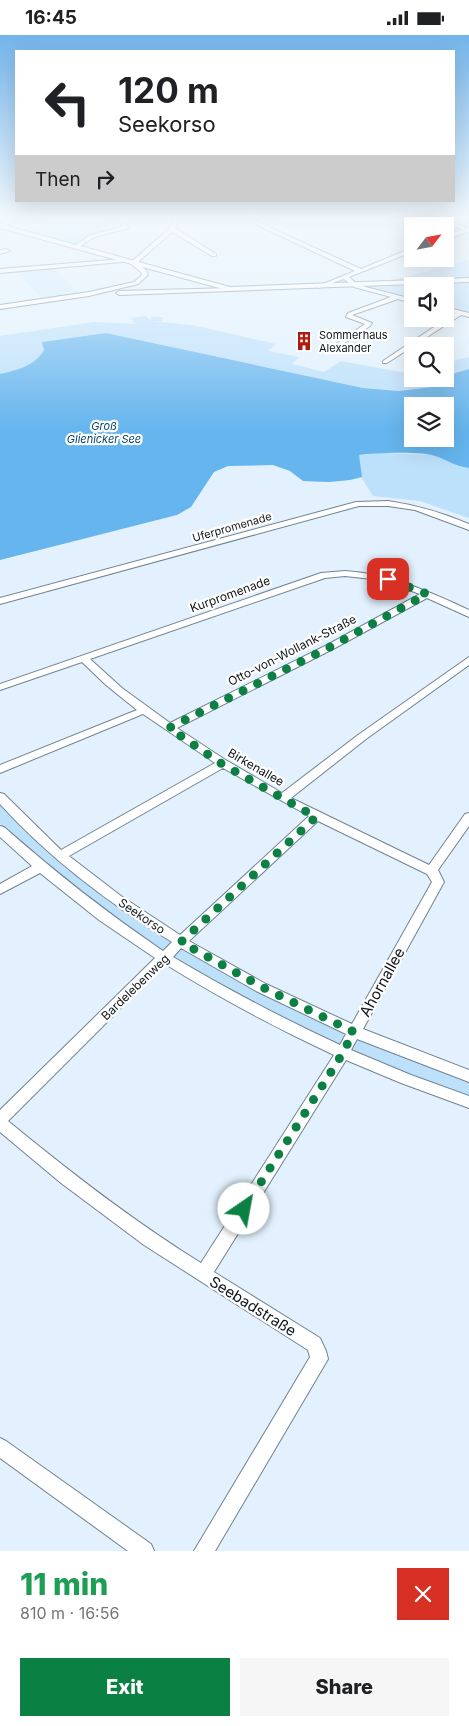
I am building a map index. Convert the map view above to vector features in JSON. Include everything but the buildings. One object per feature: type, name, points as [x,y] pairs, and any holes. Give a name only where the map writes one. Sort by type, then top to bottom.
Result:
[{"type":"main road","points":[[225,288],[286,288]]},
{"type":"street","points":[[0,307],[89,294],[115,288]]},
{"type":"street","points":[[362,288],[404,299]]},
{"type":"street","points":[[89,294],[230,289]]},
{"type":"street","points":[[335,347],[368,325],[366,321],[348,316],[350,314],[398,297]]},
{"type":"street","points":[[454,311],[469,315]]},
{"type":"street","points":[[384,362],[460,313]]},
{"type":"street","name":"Uferpromenade","points":[[0,601],[359,504],[384,503],[413,507],[438,514],[469,527]]},
{"type":"street","name":"Kurpromenade","points":[[0,687],[324,575],[346,573],[378,576],[427,594],[469,614]]},
{"type":"street","name":"Otto-von-Wollank-Straße","points":[[169,728],[332,646],[427,594]]},
{"type":"street","name":"Birkenallee","points":[[84,659],[145,710],[222,764],[316,817],[430,871]]},
{"type":"street","points":[[283,798],[362,737],[469,660]]},
{"type":"street","points":[[0,769],[145,710]]},
{"type":"street","points":[[61,855],[222,764]]},
{"type":"street","name":"Seekorso","points":[[0,797],[61,855],[120,902],[181,942],[264,988],[354,1032],[469,1075]]},
{"type":"street","name":"Bardelebenweg","points":[[0,1119],[164,958],[316,817]]},
{"type":"street","points":[[430,871],[469,817]]},
{"type":"street","name":"Seekorso","points":[[0,830],[40,867],[97,913],[164,958],[249,1007],[342,1053],[397,1076],[469,1102]]},
{"type":"street","points":[[0,890],[40,867]]},
{"type":"street","name":"Ahornallee","points":[[203,1275],[354,1032],[438,882],[436,876],[430,871]]},
{"type":"street","name":"Seebadstraße","points":[[0,1123],[66,1178],[150,1240],[314,1343],[318,1351],[319,1359],[204,1551]]},
{"type":"street","points":[[0,1447],[144,1551]]},
{"type":"shaded area","points":[[32,288],[74,288],[79,293],[42,299]]},
{"type":"shaded area","points":[[363,288],[404,288],[404,299]]},
{"type":"shaded area","points":[[454,288],[469,288],[469,315],[454,311]]},
{"type":"shaded area","points":[[146,316],[152,320],[151,317],[163,317],[162,321],[152,321],[192,325],[276,344],[268,351],[299,357],[292,364],[324,372],[341,361],[404,373],[404,387],[433,387],[399,391],[363,388],[106,333],[42,342],[44,350],[31,364],[0,374],[0,336],[94,322],[135,324],[131,318]]},
{"type":"shaded area","points":[[469,357],[469,369],[454,373],[454,361]]},
{"type":"shaded area","points":[[383,453],[433,455],[469,468],[469,518],[420,501],[373,496],[361,477],[340,481],[303,481],[334,457]]},
{"type":"shaded area","points":[[0,804],[26,830],[173,942],[162,952],[127,929],[7,831],[0,824]]},
{"type":"shaded area","points":[[180,948],[347,1034],[341,1045],[283,1019],[173,959],[172,955]]},
{"type":"shaded area","points":[[355,1038],[469,1080],[469,1097],[411,1076],[350,1050]]},
{"type":"water","name":"Groß Glienicker See","points":[[106,333],[363,388],[399,391],[432,387],[454,387],[454,373],[469,369],[469,468],[428,454],[359,455],[362,477],[329,482],[303,481],[290,471],[273,465],[228,466],[214,472],[191,507],[177,515],[0,560],[0,374],[31,364],[44,350],[42,342]]},
{"type":"place","name":"Sommerhaus Alexander","points":[[304,341]]},
{"type":"route","points":[[244,1209],[338,1061],[354,1032],[264,988],[181,942],[316,817],[222,764],[169,728],[332,646],[427,594],[388,579]]}]
